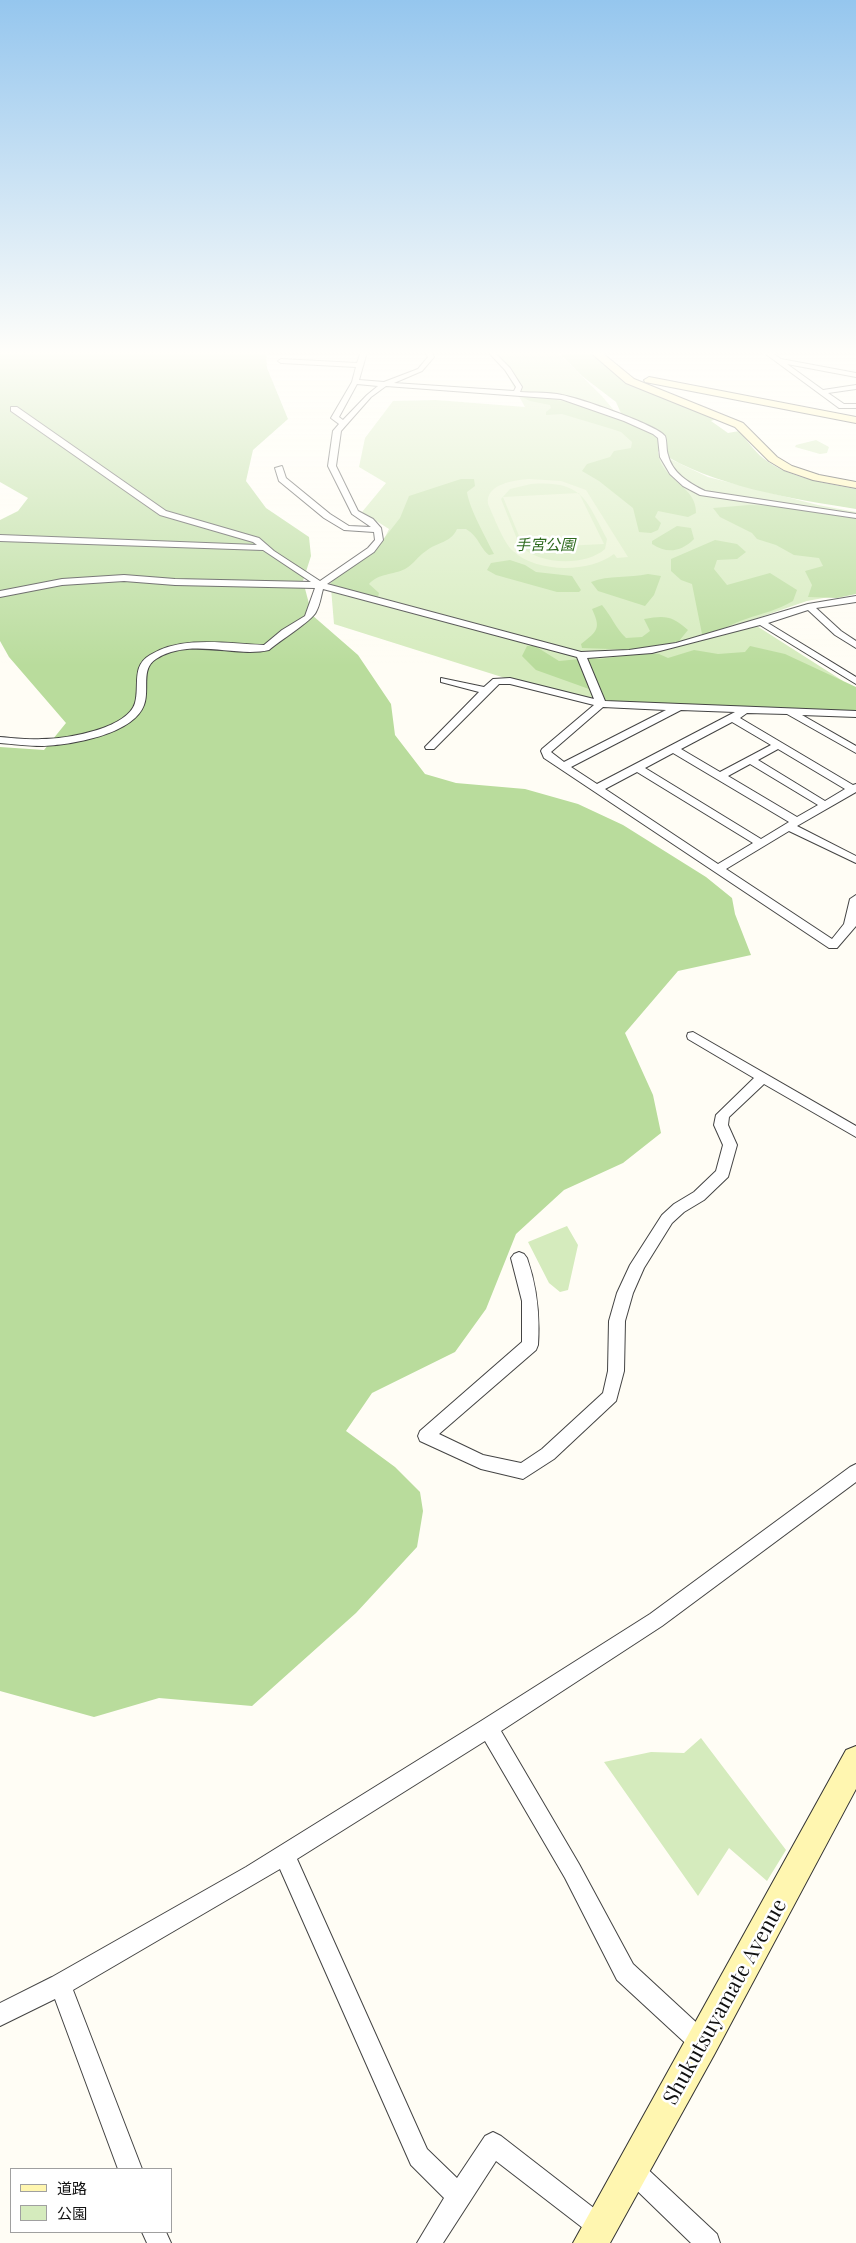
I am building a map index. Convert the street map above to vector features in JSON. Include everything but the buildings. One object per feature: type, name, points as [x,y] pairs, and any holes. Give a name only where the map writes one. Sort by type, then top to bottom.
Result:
[{"type":"main road","points":[[771,457],[795,471],[856,485]]},
{"type":"main road","name":"Shukutsuyamate Avenue","points":[[596,2235],[703,2044],[856,1760]]},
{"type":"street","points":[[82,457],[163,513],[256,540],[264,548],[320,585]]},
{"type":"street","points":[[0,740],[48,743],[70,740],[109,728],[131,716],[139,705],[140,679],[154,656],[177,648],[266,648],[285,632],[308,618],[312,612],[320,585],[371,550],[379,540],[378,530],[370,520],[355,512],[332,466],[333,457]]},
{"type":"street","points":[[663,457],[671,472],[692,488],[703,493],[856,516]]},
{"type":"street","points":[[280,468],[282,479],[327,516],[347,528],[378,530]]},
{"type":"street","points":[[0,538],[264,548]]},
{"type":"street","points":[[0,594],[62,582],[124,578],[175,582],[320,585],[582,655],[615,656],[721,634],[810,607],[856,599]]},
{"type":"street","points":[[810,607],[838,633],[856,645]]},
{"type":"street","points":[[761,622],[856,681]]},
{"type":"street","points":[[582,655],[601,704]]},
{"type":"street","points":[[444,680],[486,691]]},
{"type":"street","points":[[430,747],[496,681],[510,681],[601,704],[856,714]]},
{"type":"street","points":[[601,704],[546,751],[548,756],[833,945],[852,921],[856,899]]},
{"type":"street","points":[[564,766],[678,708]]},
{"type":"street","points":[[598,788],[744,711]]},
{"type":"street","points":[[791,712],[856,750]]},
{"type":"street","points":[[733,718],[854,788]]},
{"type":"street","points":[[720,776],[778,745]]},
{"type":"street","points":[[674,749],[720,776],[792,824],[856,860]]},
{"type":"street","points":[[750,760],[825,805]]},
{"type":"street","points":[[638,768],[760,843]]},
{"type":"street","points":[[719,868],[854,788]]},
{"type":"street","points":[[693,1036],[856,1132]]},
{"type":"street","points":[[519,1258],[528,1279],[532,1316],[530,1345],[426,1436],[481,1462],[523,1471],[548,1454],[610,1396],[616,1372],[617,1322],[625,1293],[638,1264],[667,1219],[679,1208],[699,1196],[723,1173],[730,1145],[721,1125],[723,1116],[763,1077]]},
{"type":"street","points":[[0,2015],[60,1985],[284,1854],[488,1728],[656,1620],[856,1472]]},
{"type":"street","points":[[488,1728],[572,1872],[625,1972],[703,2044]]},
{"type":"street","points":[[284,1854],[419,2157],[459,2196]]},
{"type":"street","points":[[60,1985],[130,2168]]},
{"type":"street","points":[[429,2243],[493,2144],[596,2235]]},
{"type":"street","points":[[632,2170],[708,2243]]},
{"type":"green space","points":[[0,457],[251,457],[246,481],[266,508],[309,537],[311,556],[303,581],[312,615],[358,655],[391,704],[395,735],[425,774],[456,783],[525,789],[578,804],[623,825],[706,877],[732,898],[735,914],[751,955],[678,971],[625,1033],[653,1095],[661,1133],[623,1163],[564,1190],[516,1234],[486,1309],[455,1352],[372,1393],[346,1431],[395,1467],[420,1492],[423,1511],[417,1547],[356,1613],[252,1706],[159,1698],[94,1717],[0,1691],[0,747],[44,750],[66,723],[9,657],[0,641],[0,520],[18,511],[28,498],[0,482]]},
{"type":"green space","name":"手宮公園","points":[[361,457],[665,457],[708,477],[818,505],[856,512],[856,592],[807,601],[749,621],[843,681],[607,702],[505,678],[334,624],[331,588],[383,541],[389,529],[362,512],[386,483],[359,467]]},
{"type":"green space","points":[[610,457],[659,457],[664,469],[691,496],[695,503],[696,513],[688,517],[658,511],[655,517],[661,523],[658,530],[651,533],[639,532],[633,508],[599,481],[582,471],[587,464]]},
{"type":"green space","points":[[668,457],[762,457],[773,465],[795,475],[856,489],[856,509],[806,501],[754,489],[728,482],[679,463]]},
{"type":"green space","points":[[461,479],[474,479],[475,486],[467,492],[468,499],[494,554],[489,555],[466,529],[457,529],[451,537],[430,548],[405,569],[373,580],[369,584],[379,593],[378,597],[329,585],[338,575],[371,555],[400,518],[409,496]]},
{"type":"green space","points":[[529,479],[561,481],[586,490],[628,557],[617,558],[614,554],[591,565],[563,568],[548,567],[535,563],[513,551],[499,529],[488,504],[488,497],[491,492],[502,484]],"holes":[[[531,484],[562,485],[581,495],[594,513],[607,539],[605,549],[586,559],[561,561],[548,560],[537,556],[519,544],[501,499],[510,489]]]},
{"type":"green space","points":[[579,493],[604,544],[524,548],[503,497]]},
{"type":"green space","points":[[749,505],[780,506],[856,519],[856,594],[837,598],[808,597],[812,585],[805,571],[823,566],[819,558],[794,555],[776,545],[757,539],[752,533],[720,517],[713,508]]},
{"type":"green space","points":[[677,526],[691,528],[694,539],[684,547],[674,550],[663,549],[652,544],[652,541]]},
{"type":"green space","points":[[715,540],[737,544],[746,552],[737,559],[717,560],[714,569],[727,585],[770,573],[797,590],[793,601],[719,630],[702,634],[692,584],[681,580],[671,571],[671,559]]},
{"type":"green space","points":[[510,560],[525,565],[536,572],[572,576],[581,590],[579,592],[557,592],[496,575],[487,570],[491,563]]},
{"type":"green space","points":[[648,574],[661,576],[654,595],[645,606],[598,591],[591,582],[605,578]]},
{"type":"green space","points":[[602,605],[626,638],[642,637],[650,631],[644,619],[663,617],[673,619],[688,630],[679,641],[639,650],[582,648],[581,644],[596,629],[597,625],[592,609]]},
{"type":"green space","points":[[527,646],[535,646],[559,661],[599,659],[647,653],[659,654],[668,658],[694,650],[718,654],[745,652],[750,646],[785,654],[856,687],[856,712],[603,702],[589,689],[536,670],[522,656]]},
{"type":"green space","points":[[567,1226],[578,1245],[568,1290],[560,1292],[549,1283],[528,1242]]},
{"type":"green space","points":[[701,1738],[786,1850],[767,1881],[729,1848],[698,1896],[604,1762],[651,1752],[684,1753]]}]
